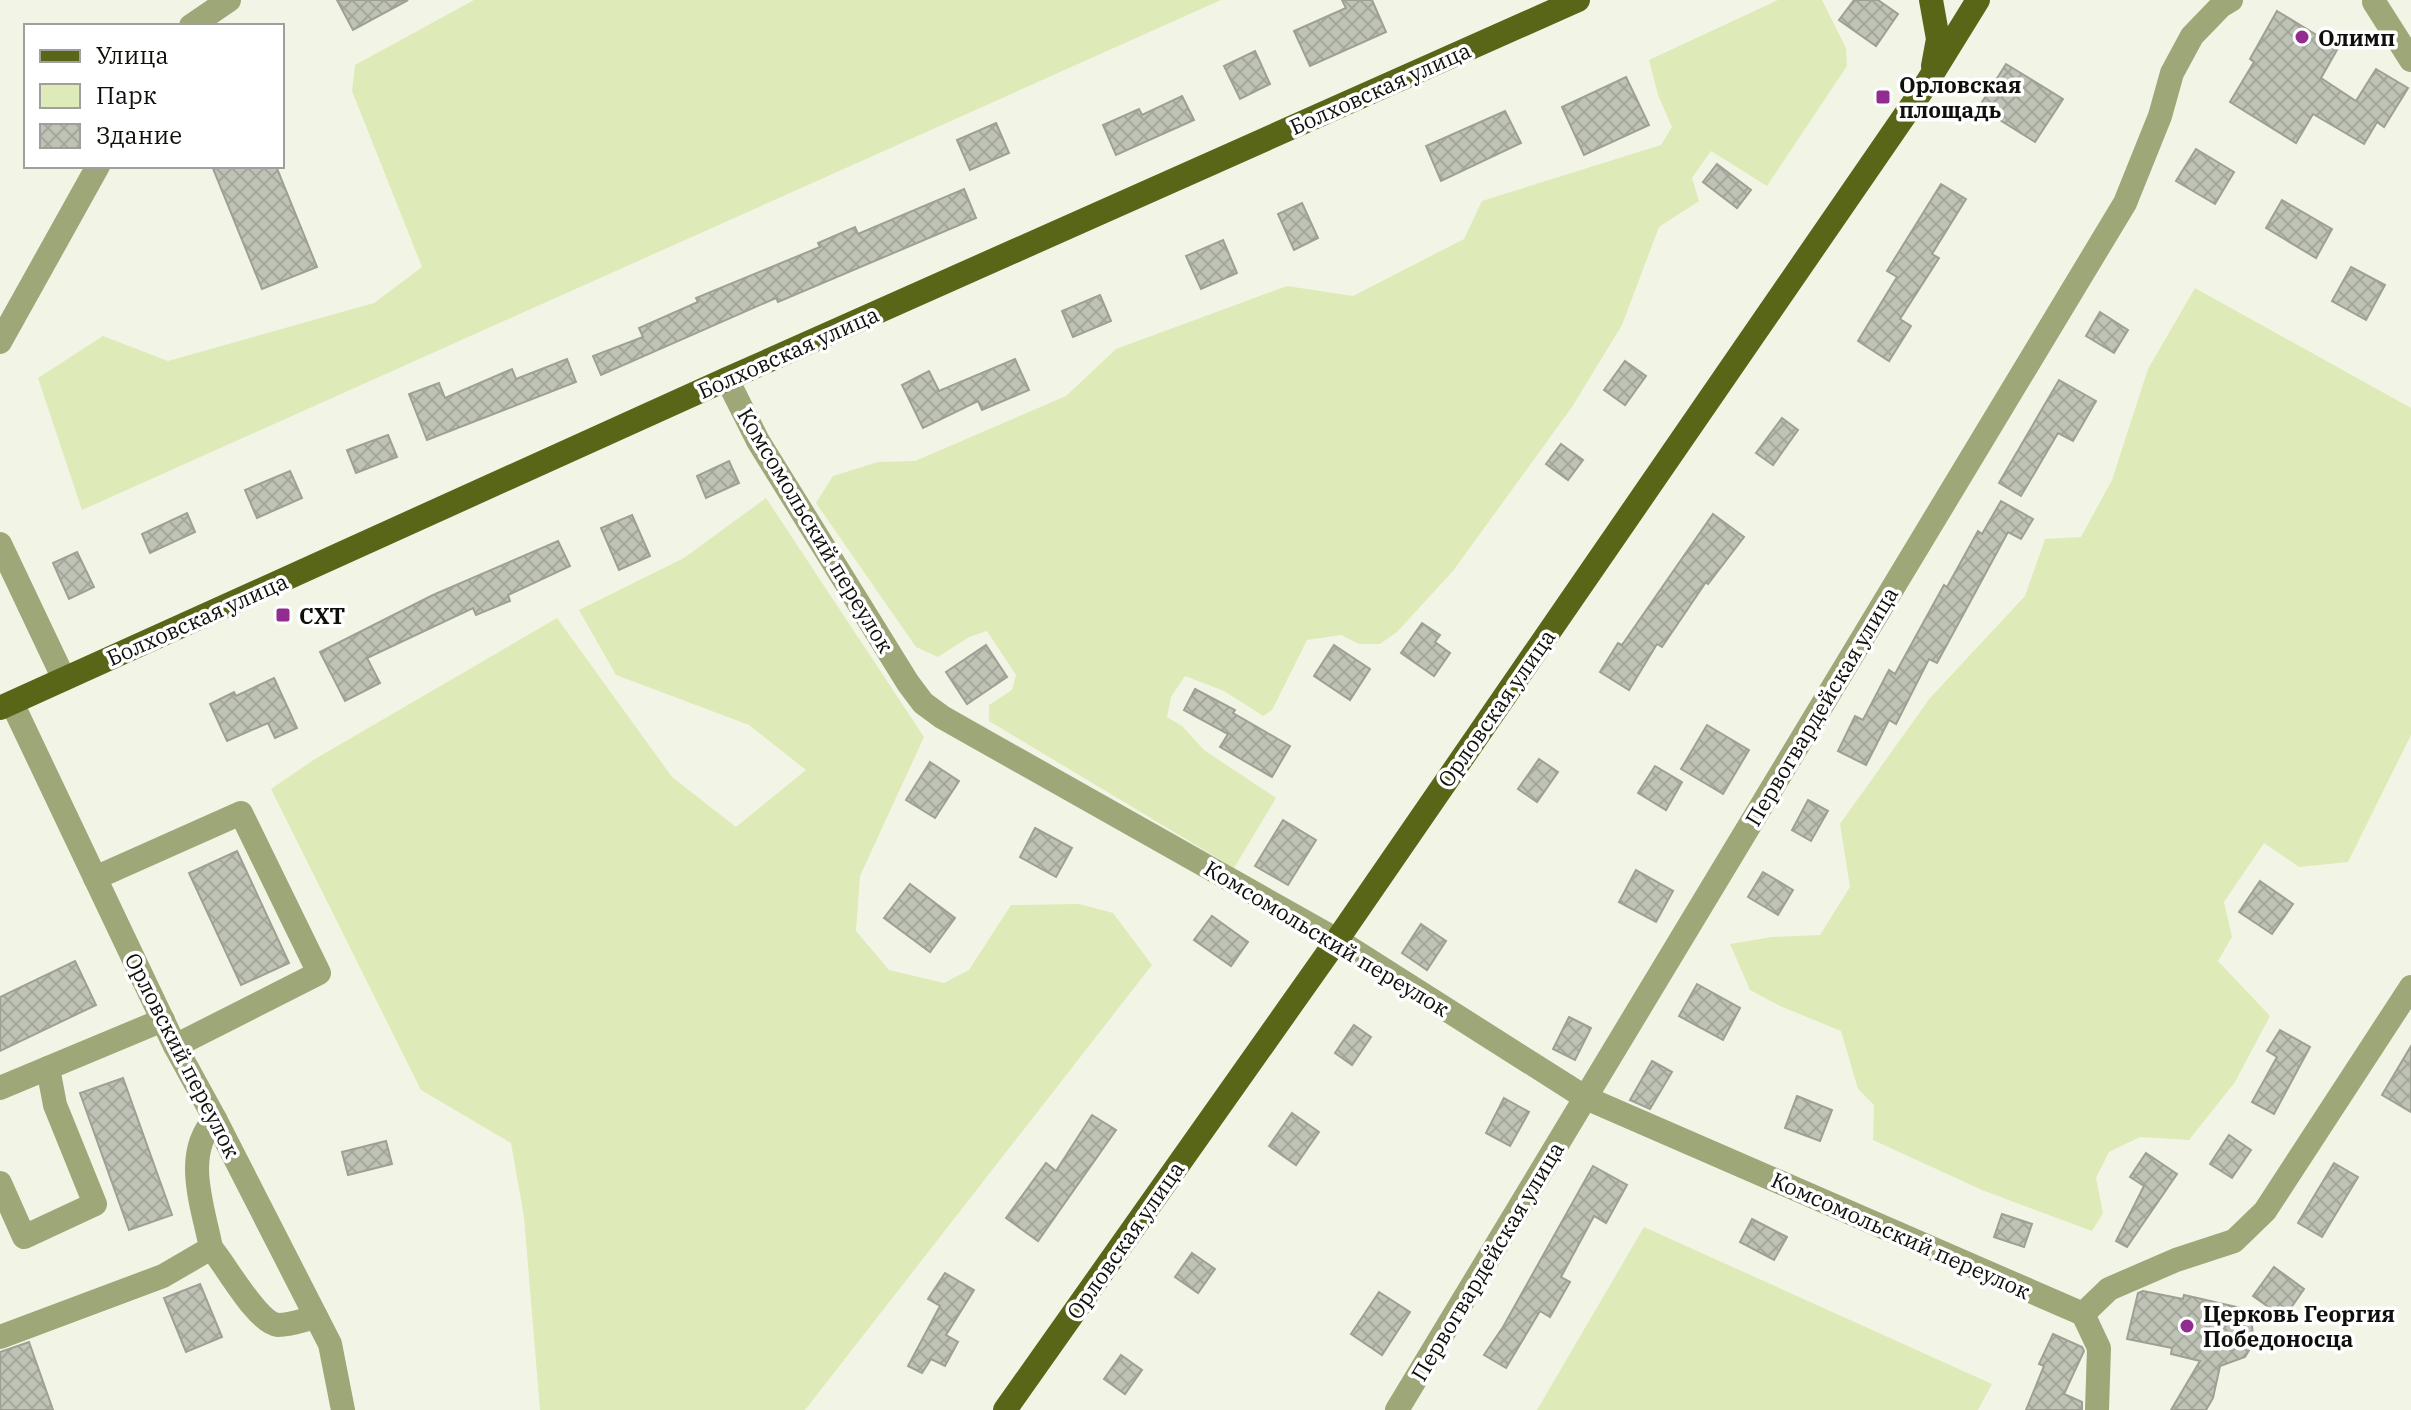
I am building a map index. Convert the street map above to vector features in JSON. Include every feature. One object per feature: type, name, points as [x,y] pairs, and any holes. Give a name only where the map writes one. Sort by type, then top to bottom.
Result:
[{"type":"main road","name":"Болховская улица","points":[[6,706],[727,379],[1578,0]]},
{"type":"main road","points":[[1929,80],[1938,39],[1931,0]]},
{"type":"main road","name":"Орловская улица","points":[[1005,1410],[1337,940],[1929,80],[1978,0]]},
{"type":"street","points":[[194,24],[229,0]]},
{"type":"street","name":"Первогвардейская улица","points":[[1397,1410],[2125,203],[2160,116],[2172,73],[2192,36],[2231,0]]},
{"type":"street","points":[[2373,1],[2411,60]]},
{"type":"street","points":[[0,342],[97,168]]},
{"type":"street","name":"Комсомольский переулок","points":[[727,379],[758,441],[923,703],[942,717],[1337,940],[1586,1098],[2083,1314]]},
{"type":"street","points":[[0,544],[64,679]]},
{"type":"street","name":"Орловский переулок","points":[[6,706],[95,878],[175,1046],[330,1344],[343,1410]]},
{"type":"street","points":[[95,878],[241,813],[319,973],[175,1046]]},
{"type":"street","points":[[2097,1410],[2099,1348],[2083,1314],[2109,1289],[2176,1260],[2234,1241],[2255,1221],[2265,1211],[2411,987]]},
{"type":"street","points":[[0,1088],[163,1020]]},
{"type":"street","points":[[0,1183],[24,1237],[95,1204],[55,1105],[48,1068]]},
{"type":"street","points":[[215,1119],[204,1131],[196,1170],[211,1248],[261,1317],[274,1325],[316,1317]]},
{"type":"street","points":[[0,1337],[163,1276],[211,1248]]},
{"type":"green space","points":[[474,0],[1221,0],[82,510],[38,378],[103,336],[168,361],[374,303],[422,267],[352,91],[355,65]]},
{"type":"green space","points":[[1778,0],[1822,0],[1846,48],[1847,66],[1767,186],[1711,151],[1692,178],[1699,201],[1659,227],[1622,325],[1572,407],[1453,571],[1397,632],[1380,644],[1359,644],[1341,635],[1307,640],[1272,710],[1263,716],[1224,691],[1185,676],[1171,697],[1167,717],[1182,726],[1204,750],[1276,798],[1234,868],[989,721],[989,705],[1012,690],[1016,675],[987,631],[969,637],[938,657],[916,647],[816,503],[833,476],[878,462],[915,461],[1066,396],[1116,349],[1287,286],[1353,296],[1464,239],[1482,201],[1661,145],[1672,127],[1658,95],[1649,60]]},
{"type":"green space","points":[[2195,288],[2411,408],[2411,735],[2348,862],[2299,867],[2264,843],[2224,902],[2232,937],[2218,961],[2270,1016],[2235,1082],[2189,1140],[2140,1137],[2109,1152],[2096,1178],[2103,1213],[2092,1231],[1982,1190],[1873,1140],[1874,1105],[1858,1089],[1841,1031],[1750,990],[1730,944],[1772,937],[1820,935],[1850,887],[1840,824],[1930,698],[2025,596],[2045,539],[2081,537],[2112,480],[2148,369]]},
{"type":"green space","points":[[766,498],[924,737],[860,876],[856,931],[889,970],[944,983],[969,970],[1011,905],[1079,904],[1113,913],[1152,965],[805,1410],[540,1410],[524,1217],[511,1143],[421,1090],[271,789],[315,759],[557,618],[672,777],[736,827],[806,770],[749,725],[616,675],[579,610],[684,558]]},
{"type":"green space","points":[[1644,1227],[1992,1384],[1978,1410],[1537,1410]]},
{"type":"building","points":[[337,0],[408,0],[353,30]]},
{"type":"building","points":[[1342,0],[1372,0],[1386,32],[1310,66],[1294,31],[1346,8]]},
{"type":"building","points":[[1854,0],[1878,0],[1898,14],[1876,46],[1839,20]]},
{"type":"building","points":[[2277,11],[2338,48],[2321,78],[2356,101],[2376,69],[2408,88],[2384,127],[2377,122],[2364,144],[2313,114],[2296,143],[2230,102],[2254,62],[2250,59]]},
{"type":"building","points":[[1255,51],[1270,84],[1240,99],[1224,66]]},
{"type":"building","points":[[2006,64],[2063,99],[2035,142],[1979,107]]},
{"type":"building","points":[[1626,77],[1649,125],[1584,155],[1562,107]]},
{"type":"building","points":[[1182,96],[1194,120],[1116,155],[1103,125],[1139,109],[1142,115]]},
{"type":"building","points":[[1505,111],[1521,143],[1441,181],[1426,146]]},
{"type":"building","points":[[996,123],[1009,153],[970,170],[957,140]]},
{"type":"building","points":[[2196,149],[2234,172],[2215,204],[2176,181]]},
{"type":"building","points":[[1717,164],[1751,190],[1737,208],[1703,182]]},
{"type":"building","points":[[213,168],[277,168],[317,267],[262,289]]},
{"type":"building","points":[[1941,184],[1966,199],[1932,254],[1939,258],[1900,319],[1911,326],[1889,361],[1858,341],[1897,277],[1887,271]]},
{"type":"building","points":[[964,189],[976,218],[778,302],[776,298],[601,375],[593,356],[643,337],[639,328],[698,302],[696,298],[820,247],[818,243],[855,227],[858,234]]},
{"type":"building","points":[[2282,200],[2332,229],[2316,258],[2266,228]]},
{"type":"building","points":[[1302,203],[1318,238],[1294,250],[1278,214]]},
{"type":"building","points":[[1223,240],[1237,273],[1201,289],[1186,256]]},
{"type":"building","points":[[2351,267],[2385,285],[2366,320],[2332,301]]},
{"type":"building","points":[[1100,295],[1111,321],[1073,337],[1062,311]]},
{"type":"building","points":[[2100,312],[2128,330],[2114,353],[2086,336]]},
{"type":"building","points":[[567,359],[576,382],[427,440],[409,394],[439,383],[445,398],[512,369],[516,379]]},
{"type":"building","points":[[1015,359],[1029,390],[982,410],[978,401],[923,428],[902,385],[929,371],[939,391]]},
{"type":"building","points":[[1625,361],[1646,376],[1625,405],[1604,390]]},
{"type":"building","points":[[2059,380],[2096,401],[2073,441],[2058,433],[2021,496],[1999,483]]},
{"type":"building","points":[[1782,418],[1798,430],[1773,465],[1756,453]]},
{"type":"building","points":[[388,435],[397,457],[356,473],[347,450]]},
{"type":"building","points":[[1561,444],[1583,460],[1568,480],[1546,464]]},
{"type":"building","points":[[729,461],[739,483],[706,498],[697,476]]},
{"type":"building","points":[[290,471],[302,498],[257,518],[245,490]]},
{"type":"building","points":[[2001,501],[2033,519],[2021,539],[2008,532],[1937,663],[1929,659],[1896,724],[1889,720],[1866,765],[1838,751],[1855,716],[1863,720],[1889,670],[1895,674],[1944,585],[1947,587],[1978,531],[1982,534]]},
{"type":"building","points":[[187,513],[195,532],[150,553],[142,534]]},
{"type":"building","points":[[1713,514],[1744,537],[1708,584],[1706,582],[1662,647],[1657,644],[1629,690],[1600,672]]},
{"type":"building","points":[[632,515],[650,556],[619,570],[601,528]]},
{"type":"building","points":[[558,541],[570,566],[508,595],[510,601],[476,615],[473,608],[367,658],[380,683],[345,701],[320,652],[433,595]]},
{"type":"building","points":[[77,552],[94,587],[69,599],[53,563]]},
{"type":"building","points":[[1422,623],[1440,635],[1435,642],[1450,653],[1434,676],[1401,653]]},
{"type":"building","points":[[986,645],[1007,677],[967,704],[946,672]]},
{"type":"building","points":[[1334,645],[1370,669],[1350,700],[1314,676]]},
{"type":"building","points":[[274,678],[297,728],[275,738],[268,723],[227,741],[210,704]]},
{"type":"building","points":[[1195,689],[1235,710],[1233,713],[1290,746],[1272,777],[1220,747],[1228,734],[1184,710]]},
{"type":"building","points":[[1707,725],[1749,750],[1723,794],[1681,769]]},
{"type":"building","points":[[1539,759],[1558,772],[1537,802],[1518,789]]},
{"type":"building","points":[[930,762],[959,781],[935,818],[906,800]]},
{"type":"building","points":[[1655,766],[1682,782],[1666,810],[1638,793]]},
{"type":"building","points":[[1808,800],[1828,811],[1811,841],[1792,830]]},
{"type":"building","points":[[1283,820],[1316,840],[1288,885],[1255,866]]},
{"type":"building","points":[[1035,828],[1072,848],[1056,877],[1020,857]]},
{"type":"building","points":[[237,851],[289,963],[241,985],[189,873]]},
{"type":"building","points":[[1636,870],[1673,891],[1656,922],[1619,902]]},
{"type":"building","points":[[1763,872],[1793,890],[1778,915],[1748,897]]},
{"type":"building","points":[[2260,881],[2293,904],[2272,934],[2239,912]]},
{"type":"building","points":[[910,884],[955,918],[930,952],[884,918]]},
{"type":"building","points":[[1212,916],[1248,942],[1231,966],[1194,940]]},
{"type":"building","points":[[1421,924],[1446,941],[1427,970],[1402,953]]},
{"type":"building","points":[[75,961],[96,1005],[0,1051],[0,997]]},
{"type":"building","points":[[1697,984],[1740,1008],[1723,1040],[1679,1016]]},
{"type":"building","points":[[1569,1017],[1591,1028],[1575,1060],[1553,1049]]},
{"type":"building","points":[[1354,1025],[1371,1037],[1352,1065],[1335,1053]]},
{"type":"building","points":[[2280,1030],[2310,1047],[2274,1114],[2252,1102],[2277,1057],[2267,1051]]},
{"type":"building","points":[[2411,1046],[2411,1112],[2382,1095]]},
{"type":"building","points":[[1652,1061],[1672,1072],[1650,1109],[1630,1100]]},
{"type":"building","points":[[123,1078],[172,1215],[129,1230],[80,1093]]},
{"type":"building","points":[[1797,1096],[1832,1110],[1820,1141],[1785,1128]]},
{"type":"building","points":[[1504,1098],[1529,1112],[1510,1146],[1486,1133]]},
{"type":"building","points":[[1292,1113],[1319,1132],[1296,1165],[1269,1146]]},
{"type":"building","points":[[1092,1115],[1116,1130],[1038,1241],[1006,1218],[1046,1163],[1056,1171]]},
{"type":"building","points":[[2229,1135],[2251,1150],[2232,1178],[2210,1164]]},
{"type":"building","points":[[386,1141],[392,1164],[348,1175],[342,1152]]},
{"type":"building","points":[[2146,1153],[2177,1174],[2127,1247],[2116,1241],[2144,1186],[2130,1177]]},
{"type":"building","points":[[2334,1163],[2358,1177],[2322,1237],[2298,1223]]},
{"type":"building","points":[[1593,1166],[1627,1185],[1606,1223],[1594,1216],[1561,1277],[1570,1282],[1550,1317],[1540,1311],[1506,1368],[1484,1355],[1503,1327]]},
{"type":"building","points":[[2002,1214],[2032,1224],[2024,1247],[1994,1237]]},
{"type":"building","points":[[1752,1219],[1787,1237],[1774,1260],[1740,1242]]},
{"type":"building","points":[[1192,1253],[1215,1269],[1198,1293],[1175,1277]]},
{"type":"building","points":[[2274,1267],[2304,1289],[2284,1318],[2253,1296]]},
{"type":"building","points":[[945,1273],[974,1290],[946,1335],[958,1342],[945,1366],[931,1359],[922,1373],[908,1366],[940,1306],[928,1299]]},
{"type":"building","points":[[200,1284],[222,1337],[186,1352],[164,1298]]},
{"type":"building","name":"Церковь Георгия Победоносца","points":[[2143,1291],[2183,1299],[2184,1295],[2250,1310],[2254,1342],[2245,1357],[2220,1366],[2213,1398],[2206,1410],[2171,1410],[2200,1361],[2171,1354],[2172,1348],[2127,1339],[2138,1293]]},
{"type":"building","points":[[1379,1292],[1410,1312],[1382,1355],[1351,1334]]},
{"type":"building","points":[[2053,1334],[2082,1347],[2084,1351],[2064,1394],[2082,1402],[2082,1410],[2026,1410],[2044,1366],[2039,1364]]},
{"type":"building","points":[[29,1342],[53,1410],[0,1410],[0,1352]]},
{"type":"building","points":[[1121,1355],[1142,1370],[1125,1394],[1104,1379]]},
{"type":"place","name":"Олимп","points":[[2302,37]]},
{"type":"place","name":"Орловская площадь","points":[[1883,97]]},
{"type":"place","name":"СХТ","points":[[283,615]]},
{"type":"place","name":"Церковь Георгия Победоносца","points":[[2187,1326]]}]
